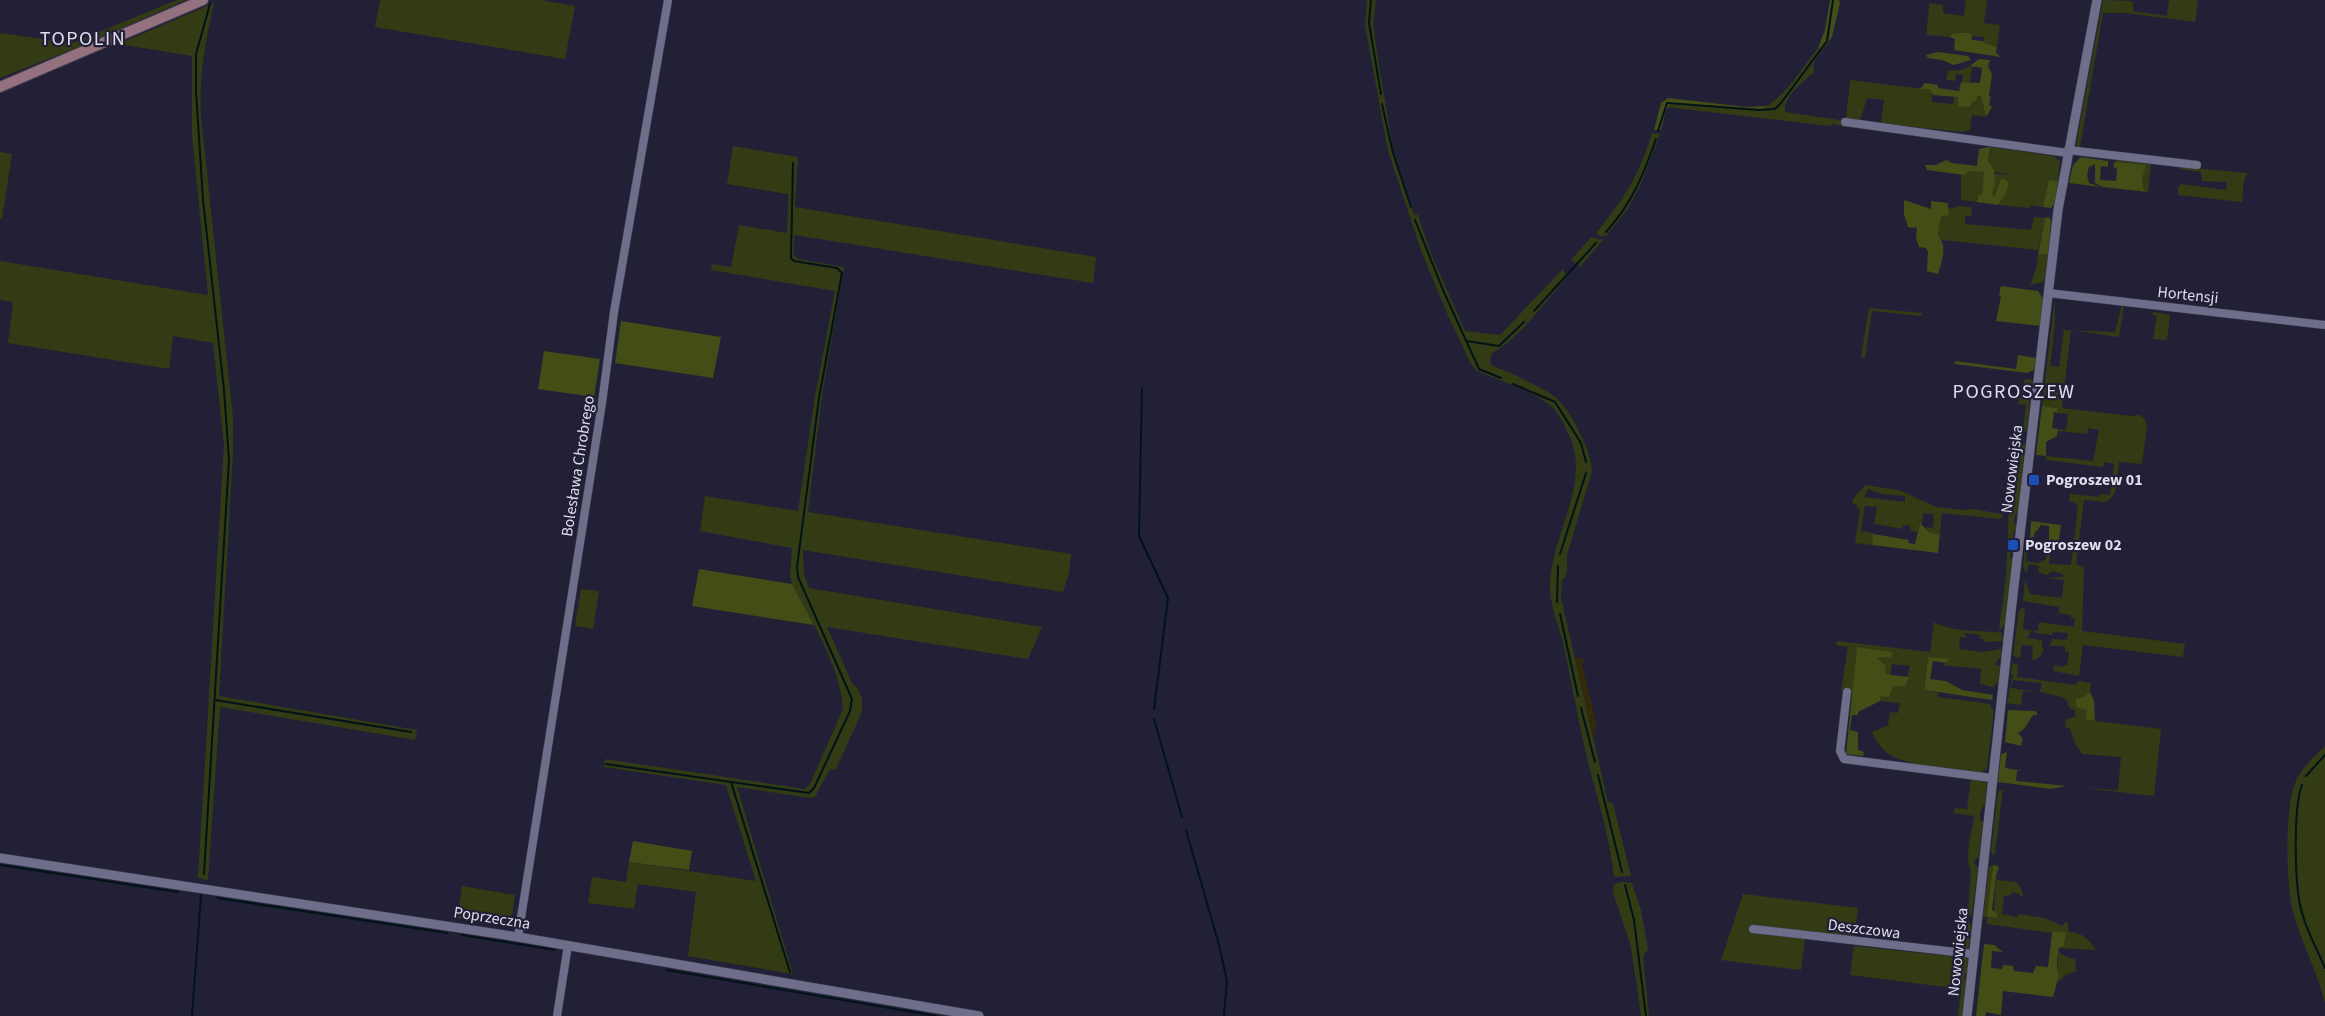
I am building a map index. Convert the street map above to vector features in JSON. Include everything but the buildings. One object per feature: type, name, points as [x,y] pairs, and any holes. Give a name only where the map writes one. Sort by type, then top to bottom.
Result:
[{"type":"main road","points":[[0,87],[204,0]]},
{"type":"street","name":"Bolesława Chrobrego","points":[[518,937],[614,312],[668,0]]},
{"type":"street","name":"Nowowiejska","points":[[1966,1016],[2058,210],[2097,0]]},
{"type":"street","points":[[1845,122],[2197,165]]},
{"type":"street","name":"Hortensji","points":[[2048,293],[2325,325]]},
{"type":"street","points":[[1847,692],[1840,751],[1844,759],[1992,778]]},
{"type":"street","name":"Poprzeczna","points":[[0,858],[568,945],[979,1016]]},
{"type":"street","name":"Deszczowa","points":[[1753,929],[1973,954]]},
{"type":"street","points":[[557,1016],[568,945]]},
{"type":"green space","points":[[177,0],[186,0],[0,78],[0,33],[72,43]]},
{"type":"green space","points":[[380,0],[540,0],[575,6],[565,59],[375,27]]},
{"type":"green space","points":[[1367,0],[1376,0],[1373,24],[1394,153],[1414,214],[1418,215],[1431,254],[1465,331],[1500,335],[1563,269],[1567,277],[1522,329],[1492,353],[1490,360],[1491,365],[1522,378],[1558,400],[1578,429],[1591,462],[1592,471],[1567,555],[1567,571],[1562,580],[1561,598],[1608,802],[1613,804],[1631,876],[1614,877],[1607,834],[1588,762],[1550,590],[1555,552],[1572,496],[1575,477],[1575,458],[1571,439],[1559,416],[1550,405],[1525,390],[1476,370],[1447,313],[1422,253],[1388,151],[1365,25]]},
{"type":"green space","points":[[1830,0],[1839,0],[1840,3],[1832,37],[1822,50],[1818,48],[1825,30]]},
{"type":"green space","points":[[1930,0],[1930,3],[1943,5],[1943,13],[1964,16],[1966,0],[1987,0],[1984,23],[2000,25],[1997,47],[1983,43],[1984,37],[1972,36],[1969,33],[1952,34],[1950,37],[1926,35]]},
{"type":"green space","points":[[2103,0],[2130,1],[2133,2],[2133,11],[2167,16],[2169,0],[2198,0],[2195,22],[2126,13],[2103,13],[2080,147],[2090,149],[2077,149],[2076,145]]},
{"type":"green space","points":[[214,3],[203,59],[201,116],[233,418],[219,696],[417,730],[415,740],[220,707],[208,880],[198,878],[224,445],[213,343],[173,336],[169,369],[8,343],[13,302],[0,300],[0,261],[208,295],[192,135],[192,56],[119,44]]},
{"type":"green space","points":[[1969,33],[1972,40],[1983,41],[1997,47],[1996,53],[2001,57],[1954,50],[1955,39],[1950,37],[1952,34]]},
{"type":"green space","points":[[1818,48],[1822,50],[1814,61],[1814,72],[1791,94],[1785,112],[1839,120],[1845,124],[1844,127],[1834,124],[1828,126],[1667,107],[1670,105],[1760,110],[1785,91]]},
{"type":"green space","points":[[1938,52],[1968,56],[1971,60],[1954,65],[1928,58],[1926,55]]},
{"type":"green space","points":[[1979,59],[1990,60],[1988,66],[1992,74],[1989,105],[1992,107],[1986,117],[1981,96],[1977,96],[1976,101],[1972,102],[1970,107],[1958,106],[1958,97],[1933,95],[1931,90],[1920,89],[1925,83],[1938,85],[1938,88],[1959,91],[1961,82],[1980,83],[1982,68],[1970,66]]},
{"type":"green space","points":[[1972,67],[1970,82],[1962,82],[1963,75],[1956,74],[1955,81],[1946,80],[1948,71],[1961,70]]},
{"type":"green space","points":[[1850,80],[1932,90],[1932,102],[1953,104],[1954,97],[1959,97],[1958,106],[1972,102],[1977,95],[1981,96],[1986,117],[1972,115],[1970,130],[1963,132],[1886,124],[1881,123],[1884,100],[1867,98],[1860,121],[1846,120]]},
{"type":"green space","points":[[1668,98],[1746,107],[1769,106],[1760,110],[1670,105],[1666,110],[1661,130],[1654,130],[1661,103]]},
{"type":"green space","points":[[1652,133],[1660,134],[1640,186],[1627,210],[1606,236],[1600,236],[1596,233],[1630,186],[1642,162]]},
{"type":"green space","points":[[733,146],[798,157],[795,207],[1096,257],[1093,283],[794,235],[794,255],[798,259],[844,267],[822,396],[808,512],[1071,554],[1069,573],[1063,592],[803,550],[804,574],[809,588],[1042,627],[1028,659],[827,627],[853,685],[857,687],[862,698],[862,712],[836,769],[829,770],[815,797],[810,798],[737,787],[793,974],[688,956],[696,892],[638,884],[634,909],[588,903],[592,877],[626,882],[629,862],[756,881],[726,785],[604,767],[605,759],[805,789],[810,784],[843,709],[837,677],[831,661],[792,584],[790,576],[792,548],[700,531],[705,496],[798,511],[815,396],[835,291],[711,270],[712,264],[731,267],[739,225],[787,233],[788,194],[727,184]]},
{"type":"green space","points":[[1990,147],[2053,156],[2060,161],[2058,181],[2049,180],[2043,207],[1998,205],[2005,195],[2001,179],[1995,195],[1991,197],[1995,174],[2015,175],[1993,172],[1988,162]]},
{"type":"green space","points":[[1990,147],[1988,162],[1995,178],[1992,196],[1995,195],[2001,179],[2006,180],[2009,184],[1998,205],[1977,202],[1978,196],[1982,194],[1984,172],[1969,171],[1964,175],[1927,170],[1925,165],[1936,165],[1946,160],[1952,163],[1977,166],[1979,149]]},
{"type":"green space","points":[[0,152],[12,154],[2,219],[0,219]]},
{"type":"green space","points":[[2081,157],[2108,161],[2108,167],[2101,166],[2100,180],[2116,181],[2117,168],[2113,167],[2115,162],[2146,165],[2142,179],[2144,190],[2148,192],[2103,187],[2095,183],[2095,164],[2089,167],[2087,175],[2089,183],[2100,187],[2069,183],[2073,165]]},
{"type":"green space","points":[[2116,160],[2151,164],[2148,192],[2144,190],[2142,179],[2144,169],[2115,162]]},
{"type":"green space","points":[[2181,167],[2248,173],[2244,180],[2242,202],[2178,195],[2178,187],[2181,184],[2226,190],[2227,182],[2202,181],[2201,172],[2179,169]]},
{"type":"green space","points":[[1969,171],[1985,172],[1982,195],[1978,196],[1977,202],[1961,200],[1961,175]]},
{"type":"green space","points":[[2049,180],[2058,181],[2055,203],[2051,208],[2043,207]]},
{"type":"green space","points":[[1904,200],[1931,209],[1931,201],[1948,203],[1949,215],[1941,217],[1938,236],[1943,249],[1938,274],[1927,271],[1928,252],[1926,248],[1919,247],[1916,239],[1917,228],[1908,227],[1904,214]]},
{"type":"green space","points":[[1959,206],[1972,207],[1971,216],[1965,216],[1965,224],[2031,230],[2034,217],[2045,218],[2038,250],[1942,240],[1938,236],[1941,217],[1949,215],[1948,209]]},
{"type":"green space","points":[[2049,217],[2051,220],[2048,255],[2038,254],[2045,218]]},
{"type":"green space","points":[[1591,237],[1603,240],[1580,267],[1571,260]]},
{"type":"green space","points":[[2038,254],[2048,255],[2045,279],[2044,282],[2030,285],[2036,269]]},
{"type":"green space","points":[[2001,286],[2038,291],[2043,299],[2040,326],[1996,321]]},
{"type":"green space","points":[[2055,297],[2055,324],[2050,366],[2059,367],[2064,330],[2071,330],[2062,408],[2139,415],[2144,418],[2147,426],[2142,464],[2119,462],[2115,493],[2107,502],[2084,500],[2076,564],[2084,568],[2082,631],[2185,644],[2183,657],[2083,645],[2079,676],[2053,671],[2054,665],[2063,667],[2067,665],[2069,652],[2065,651],[2065,646],[2050,646],[2052,639],[2067,640],[2068,633],[2053,632],[2052,635],[2035,633],[2034,630],[2038,631],[2039,622],[2074,627],[2075,619],[2071,618],[2071,615],[2059,613],[2059,607],[2023,601],[2025,580],[2030,594],[2062,598],[2064,580],[2047,578],[2063,577],[2063,574],[2053,571],[2047,575],[2038,572],[2039,566],[2029,564],[2026,573],[2023,566],[2025,550],[2029,550],[2026,561],[2038,563],[2046,559],[2049,540],[2052,540],[2049,564],[2071,565],[2078,506],[2069,501],[2070,494],[2099,497],[2100,494],[2110,495],[2114,464],[2104,462],[2103,467],[2046,460],[2046,456],[2093,461],[2099,430],[2088,428],[2087,434],[2058,431],[2058,429],[2066,430],[2068,414],[2057,413],[2058,408],[2042,406]]},
{"type":"green space","points":[[2122,305],[2124,306],[2119,337],[2074,330],[2115,332]]},
{"type":"green space","points":[[1869,308],[1922,313],[1921,316],[1872,311],[1865,358],[1861,357]]},
{"type":"green space","points":[[2153,312],[2170,315],[2167,340],[2153,339],[2157,316],[2153,315]]},
{"type":"green space","points":[[621,321],[721,337],[713,378],[615,363]]},
{"type":"green space","points":[[544,351],[600,359],[594,397],[538,389]]},
{"type":"green space","points":[[2018,355],[2036,358],[2034,370],[2027,373],[1955,364],[1955,361],[2016,369]]},
{"type":"green space","points":[[2025,379],[2032,380],[2027,429],[2024,432],[2022,444],[2025,445],[2025,450],[2018,513],[2015,515],[2014,523],[2016,531],[2014,531],[2010,558],[2013,559],[2005,625],[1999,630],[2006,576],[2009,509],[2012,509],[2014,503],[2026,405],[2018,404]]},
{"type":"green space","points":[[2042,406],[2058,408],[2057,413],[2054,412],[2052,428],[2058,429],[2057,436],[2046,442],[2046,456],[2036,455]]},
{"type":"green space","points":[[1865,485],[1899,490],[1936,507],[1972,509],[2002,514],[2003,517],[1999,519],[1942,513],[1940,534],[1930,533],[1925,527],[1933,528],[1934,514],[1923,513],[1922,524],[1920,523],[1918,532],[1910,531],[1910,526],[1903,525],[1903,529],[1874,524],[1877,507],[1865,506],[1861,531],[1873,533],[1872,545],[1855,543],[1860,510],[1852,500]],"holes":[[[1868,489],[1882,494],[1905,496],[1905,502],[1864,497]]]},
{"type":"green space","points":[[2031,521],[2061,525],[2059,541],[2049,540],[2049,526],[2041,525],[2030,542]]},
{"type":"green space","points":[[1920,523],[1930,533],[1940,534],[1938,553],[1872,545],[1873,534],[1909,540],[1908,543],[1915,544]]},
{"type":"green space","points":[[699,569],[792,584],[814,625],[692,606]]},
{"type":"green space","points":[[581,589],[599,591],[593,629],[575,626]]},
{"type":"green space","points":[[2025,609],[2023,629],[2032,630],[2027,638],[2042,640],[2044,649],[2040,657],[2035,660],[2032,660],[2033,646],[2022,645],[2020,658],[2013,656],[2019,610]]},
{"type":"green space","points":[[1934,622],[1959,630],[2002,633],[2003,641],[1984,642],[1984,639],[1980,639],[1981,635],[1965,633],[1965,638],[1960,637],[1959,649],[1982,652],[2001,649],[2001,657],[1997,660],[1996,665],[2000,666],[1998,682],[1993,687],[1980,684],[1981,669],[1943,665],[1946,662],[1928,657],[1924,690],[1938,693],[1938,697],[1991,704],[1994,710],[1987,768],[1980,773],[1913,765],[1911,762],[1887,753],[1878,744],[1872,732],[1888,725],[1890,712],[1898,713],[1900,703],[1880,701],[1881,696],[1893,686],[1905,686],[1910,666],[1892,664],[1890,675],[1885,675],[1878,659],[1880,657],[1891,658],[1857,647],[1853,693],[1841,690],[1848,647],[1836,645],[1837,641],[1930,652]]},
{"type":"green space","points":[[1857,647],[1892,652],[1891,658],[1880,657],[1878,659],[1886,666],[1885,674],[1909,677],[1905,686],[1893,686],[1889,697],[1881,696],[1880,701],[1858,712],[1858,715],[1852,715],[1850,730],[1858,732],[1858,750],[1864,752],[1863,756],[1846,754]]},
{"type":"green space","points":[[1928,657],[1949,659],[1946,663],[1933,661],[1930,679],[1946,681],[1962,690],[1993,695],[1992,700],[1924,690]]},
{"type":"green space","points":[[2012,663],[2018,665],[2017,677],[2075,685],[2079,681],[2091,683],[2087,720],[2161,729],[2154,796],[2084,788],[2118,790],[2121,757],[2082,754],[2070,729],[2065,727],[2066,719],[2075,717],[2075,710],[2070,709],[2063,698],[2066,698],[2040,692],[2042,683],[2013,680],[2011,688],[2038,692],[2023,691],[2021,705],[2007,703],[2013,675],[2011,674]]},
{"type":"green space","points":[[2090,692],[2094,701],[2095,721],[2086,720],[2087,710],[2076,707],[2076,699]]},
{"type":"green space","points":[[2008,710],[2037,713],[2018,733],[2023,739],[2021,746],[2005,742]]},
{"type":"green space","points":[[2325,746],[2325,1003],[2293,911],[2289,884],[2288,848],[2289,812],[2296,780],[2303,769]]},
{"type":"green space","points":[[2007,752],[2005,768],[2023,771],[2017,771],[2016,781],[2067,786],[2050,789],[1998,782],[2001,754]]},
{"type":"green space","points":[[1971,778],[1987,783],[1985,803],[1980,812],[1980,820],[1983,822],[1979,857],[1975,859],[1974,864],[1978,867],[1972,914],[1969,916],[1965,914],[1968,914],[1971,871],[1968,851],[1974,816],[1953,813],[1955,808],[1967,809]]},
{"type":"green space","points":[[2003,790],[1993,855],[1991,851],[1998,791]]},
{"type":"green space","points":[[633,841],[692,851],[689,870],[629,862]]},
{"type":"green space","points":[[1995,865],[1993,866],[1988,916],[1994,912],[1996,875],[1997,880],[2017,882],[2023,893],[2022,898],[2019,894],[2012,892],[2011,895],[2004,896],[2002,914],[2051,919],[2046,919],[2063,926],[2064,922],[2068,923],[2069,932],[2085,937],[2096,950],[2059,948],[2064,946],[2066,932],[2052,933],[1987,924],[1987,917],[1983,917],[1989,866]]},
{"type":"green space","points":[[1993,866],[1999,867],[1992,910],[1997,913],[1997,918],[1987,916]]},
{"type":"green space","points":[[1632,883],[1641,910],[1648,949],[1643,957],[1649,1016],[1641,1016],[1631,947],[1613,892],[1614,884]]},
{"type":"green space","points":[[462,886],[515,895],[511,922],[507,927],[457,918]]},
{"type":"green space","points":[[1743,894],[1858,908],[1854,936],[1806,931],[1801,970],[1721,960]]},
{"type":"green space","points":[[1961,920],[1968,920],[1971,926],[1967,972],[1964,977],[1967,981],[1962,1016],[1958,1016],[1961,989],[1850,975],[1854,946],[1958,957],[1965,948],[1966,922]]},
{"type":"green space","points":[[2066,932],[2064,946],[2058,951],[2059,975],[2053,997],[2003,991],[2001,1015],[1986,1012],[1985,1016],[1976,1016],[1984,944],[1994,945],[2003,952],[1992,951],[1991,968],[2002,969],[2003,965],[2013,966],[2014,971],[2033,973],[2036,966],[2048,967],[2052,933]]},
{"type":"green space","points":[[2058,952],[2075,959],[2076,971],[2066,975],[2058,982]]},
{"type":"sand","points":[[1575,658],[1585,659],[1582,664],[1597,726],[1593,728],[1597,734],[1593,736]]},
{"type":"waterway","points":[[1371,0],[1369,23],[1381,94]]},
{"type":"waterway","points":[[1658,131],[1667,103],[1760,110],[1775,109],[1827,41],[1833,0]]},
{"type":"waterway","points":[[204,874],[229,460],[224,390],[203,200],[196,91],[196,54],[210,4]]},
{"type":"waterway","points":[[1382,104],[1393,153],[1411,207]]},
{"type":"waterway","points":[[1606,232],[1636,188],[1656,139]]},
{"type":"waterway","points":[[790,972],[731,782],[809,793],[814,788],[850,711],[852,699],[798,577],[797,567],[819,398],[842,273],[837,268],[794,261],[791,258],[793,163]]},
{"type":"waterway","points":[[1415,220],[1443,290],[1479,369],[1501,378]]},
{"type":"waterway","points":[[1534,311],[1596,243]]},
{"type":"waterway","points":[[1466,341],[1499,346],[1524,322]]},
{"type":"waterway","points":[[1513,384],[1555,402],[1581,443],[1586,462]]},
{"type":"waterway","points":[[1142,388],[1139,536],[1168,598],[1154,709]]},
{"type":"waterway","points":[[1560,554],[1586,473]]},
{"type":"waterway","points":[[1557,602],[1558,566]]},
{"type":"waterway","points":[[1560,614],[1578,696]]},
{"type":"waterway","points":[[215,700],[411,732]]},
{"type":"waterway","points":[[1581,708],[1595,762]]},
{"type":"waterway","points":[[1154,719],[1182,817]]},
{"type":"waterway","points":[[2306,776],[2325,755]]},
{"type":"waterway","points":[[606,764],[731,782]]},
{"type":"waterway","points":[[1598,775],[1622,872]]},
{"type":"waterway","points":[[2302,785],[2296,830],[2296,870],[2300,904],[2310,936],[2325,968]]},
{"type":"waterway","points":[[1186,830],[1227,981],[1224,1016]]},
{"type":"waterway","points":[[0,865],[178,892]]},
{"type":"waterway","points":[[1625,885],[1634,920],[1646,1016]]},
{"type":"waterway","points":[[192,1016],[201,895]]},
{"type":"waterway","points":[[217,898],[447,933]]},
{"type":"waterway","points":[[462,935],[555,950]]},
{"type":"waterway","points":[[667,970],[936,1016]]},
{"type":"place","name":"Pogroszew 01","points":[[2034,480]]},
{"type":"place","name":"Pogroszew 02","points":[[2013,545]]},
{"type":"district","name":"TOPOLIN","points":[[83,39]]},
{"type":"district","name":"POGROSZEW","points":[[2014,392]]}]
